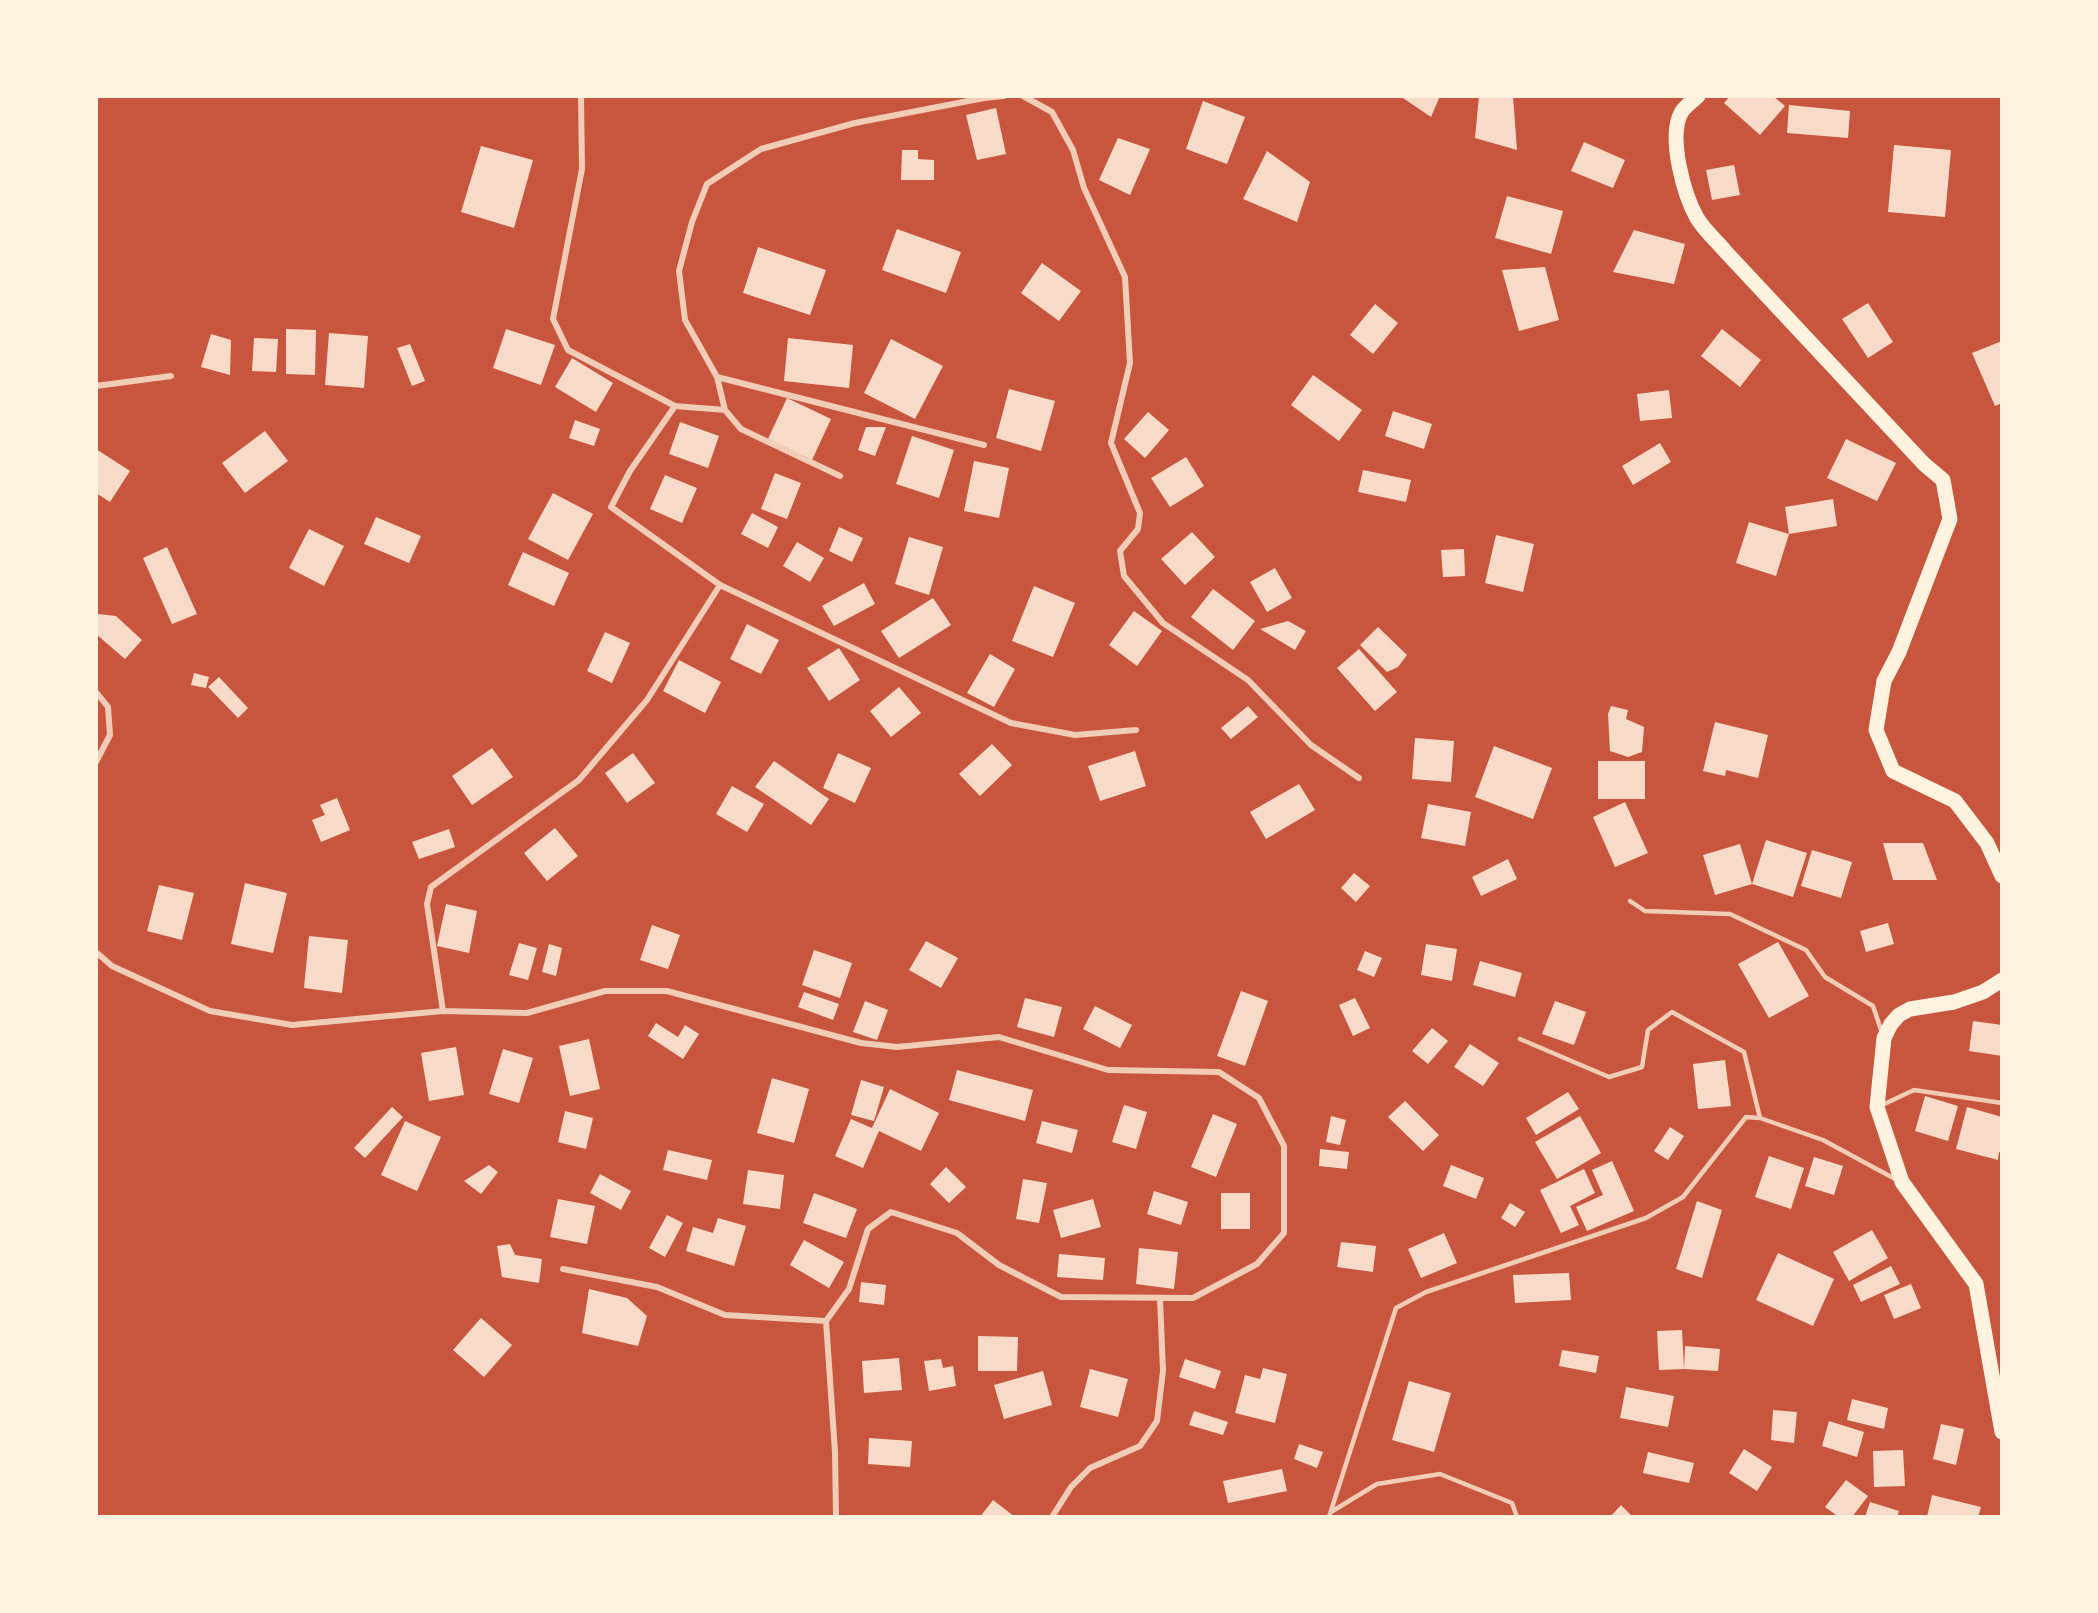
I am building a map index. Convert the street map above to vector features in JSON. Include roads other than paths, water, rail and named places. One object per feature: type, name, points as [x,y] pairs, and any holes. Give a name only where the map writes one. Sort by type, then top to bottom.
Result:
[{"type":"main road","points":[[1698,96],[1681,112],[1676,133],[1677,155],[1686,191],[1697,219],[1923,464],[1943,480],[1950,519],[1899,652],[1884,681],[1876,730],[1893,771],[1954,801],[1987,843],[2002,876]]},
{"type":"main road","points":[[2002,980],[1983,992],[1954,1002],[1911,1009],[1891,1024],[1884,1038],[1877,1107],[1902,1182],[1976,1284],[2002,1432]]},
{"type":"street","points":[[581,96],[582,169],[553,319],[568,350],[675,406],[725,410]]},
{"type":"street","points":[[840,476],[741,429],[725,410],[717,378],[685,320],[679,271],[692,222],[707,184],[762,149],[855,123],[1004,96]]},
{"type":"street","points":[[1023,96],[1052,112],[1073,150],[1084,188],[1125,277],[1130,363],[1111,443],[1140,513],[1138,529],[1120,551],[1124,576],[1162,623],[1248,680],[1311,746],[1359,778]]},
{"type":"street","points":[[96,386],[171,376]]},
{"type":"street","points":[[717,378],[984,445]]},
{"type":"street","points":[[675,406],[630,471],[611,507],[720,585],[1011,723],[1075,735],[1136,730]]},
{"type":"street","points":[[443,1011],[427,904],[431,887],[579,780],[647,700],[720,585]]},
{"type":"street","points":[[96,692],[108,707],[110,735],[96,762]]},
{"type":"street","points":[[96,952],[112,966],[210,1011],[292,1025],[443,1011],[527,1013],[606,991],[667,991],[861,1043],[897,1047],[999,1037],[1108,1070],[1219,1072],[1259,1098],[1284,1146],[1284,1233],[1257,1264],[1193,1298],[1061,1297],[999,1265],[957,1233],[891,1212],[868,1229],[849,1288],[826,1321],[836,1517]]},
{"type":"street","points":[[563,1269],[657,1287],[725,1315],[826,1321]]},
{"type":"street","points":[[1052,1517],[1071,1487],[1090,1468],[1140,1446],[1157,1421],[1163,1371],[1160,1298]]},
{"type":"lane","points":[[1630,901],[1645,910],[1730,914],[1806,951],[1825,976],[1874,1006],[1884,1038]]},
{"type":"lane","points":[[1520,1039],[1609,1077],[1642,1067],[1648,1030],[1672,1012],[1744,1052],[1760,1118]]},
{"type":"lane","points":[[1877,1107],[1914,1090],[2002,1103]]},
{"type":"lane","points":[[1329,1515],[1396,1308],[1426,1292],[1646,1218],[1683,1197],[1746,1117],[1760,1118],[1823,1140],[1902,1182]]},
{"type":"lane","points":[[1329,1515],[1377,1484],[1440,1474],[1512,1503],[1517,1517]]}]
